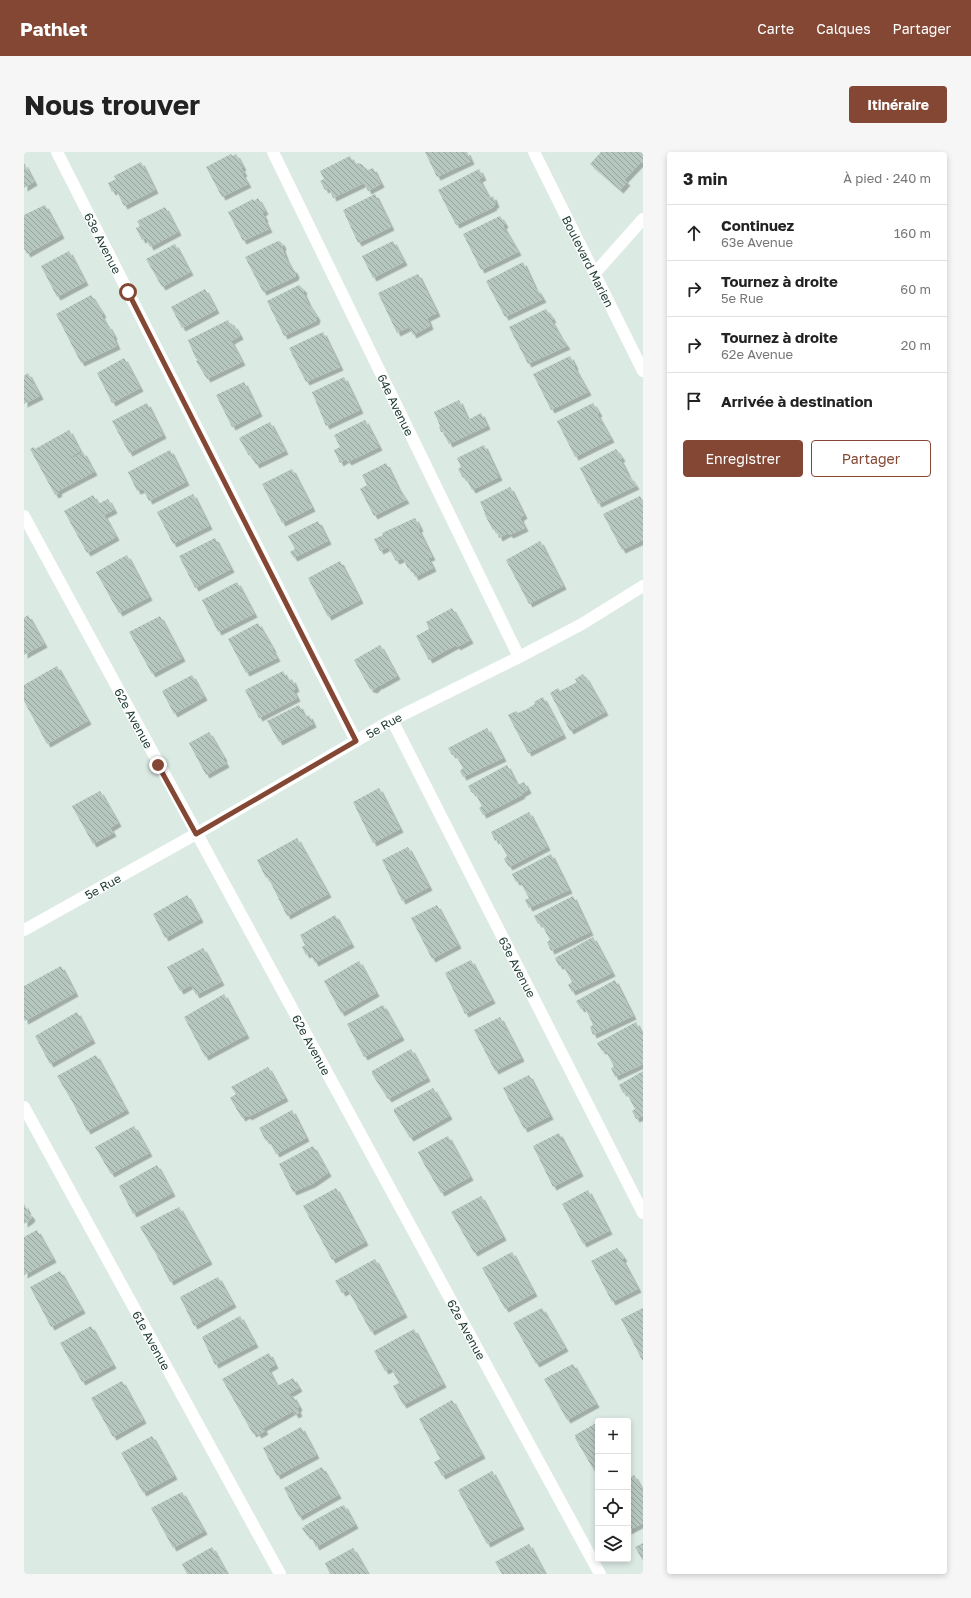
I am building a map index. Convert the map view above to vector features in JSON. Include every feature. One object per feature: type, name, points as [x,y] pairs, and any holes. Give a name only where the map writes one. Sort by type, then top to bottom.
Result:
[{"type":"street","name":"63e Avenue","points":[[56,152],[356,741]]},
{"type":"street","name":"64e Avenue","points":[[273,152],[519,657]]},
{"type":"street","name":"Boulevard Marien","points":[[534,152],[643,371]]},
{"type":"street","points":[[595,273],[643,219]]},
{"type":"street","name":"62e Avenue","points":[[24,516],[600,1574]]},
{"type":"street","name":"5e Rue","points":[[24,930],[196,834],[392,720],[582,624],[643,586]]},
{"type":"street","name":"63e Avenue","points":[[392,720],[643,1213]]},
{"type":"street","name":"61e Avenue","points":[[24,1107],[280,1574]]},
{"type":"building","points":[[425,152],[467,152],[471,161],[437,177]]},
{"type":"building","points":[[601,152],[643,152],[643,163],[641,162],[624,180],[627,182],[620,190],[590,164]]},
{"type":"building","points":[[231,154],[232,156],[236,154],[243,167],[241,168],[244,173],[242,174],[248,184],[222,197],[206,167]]},
{"type":"building","points":[[350,156],[354,164],[358,163],[363,165],[365,171],[373,168],[381,184],[368,191],[364,183],[333,198],[329,188],[325,190],[320,181],[324,179],[320,171]]},
{"type":"building","points":[[141,162],[155,190],[124,206],[116,190],[112,192],[108,183],[116,179],[114,176]]},
{"type":"building","points":[[24,163],[34,182],[24,188]]},
{"type":"building","points":[[479,169],[483,177],[479,179],[489,198],[493,196],[496,204],[493,206],[494,207],[456,225],[438,190]]},
{"type":"building","points":[[375,194],[391,227],[358,243],[343,210]]},
{"type":"building","points":[[258,198],[265,211],[262,213],[269,229],[243,241],[228,212],[253,199],[254,201]]},
{"type":"building","points":[[45,205],[61,235],[27,254],[24,248],[24,215]]},
{"type":"building","points":[[165,207],[178,232],[150,247],[146,238],[142,240],[136,228],[140,226],[137,221]]},
{"type":"building","points":[[500,216],[505,224],[503,226],[518,252],[481,270],[463,234]]},
{"type":"building","points":[[278,241],[281,242],[286,259],[296,274],[295,277],[263,292],[245,257]]},
{"type":"building","points":[[393,241],[404,262],[373,278],[362,256]]},
{"type":"building","points":[[175,244],[190,272],[162,287],[146,259]]},
{"type":"building","points":[[69,251],[85,282],[57,297],[41,266]]},
{"type":"building","points":[[523,262],[536,290],[537,289],[543,299],[505,317],[486,281]]},
{"type":"building","points":[[418,274],[437,313],[427,318],[430,326],[413,335],[409,327],[397,333],[378,293]]},
{"type":"building","points":[[299,285],[304,290],[303,292],[308,303],[317,317],[316,321],[284,336],[267,301]]},
{"type":"building","points":[[205,289],[216,310],[182,328],[171,307]]},
{"type":"building","points":[[91,295],[103,314],[101,315],[114,336],[113,337],[117,346],[81,363],[56,314]]},
{"type":"building","points":[[546,309],[567,346],[528,364],[509,327]]},
{"type":"building","points":[[228,320],[231,326],[234,325],[240,336],[231,341],[242,362],[207,379],[196,361],[198,360],[196,359],[188,340]]},
{"type":"building","points":[[323,332],[340,367],[306,382],[289,348]]},
{"type":"building","points":[[570,356],[575,366],[574,367],[588,392],[551,410],[533,374]]},
{"type":"building","points":[[124,358],[140,388],[112,403],[97,373]]},
{"type":"building","points":[[28,373],[40,396],[24,404],[24,376]]},
{"type":"building","points":[[344,377],[360,410],[326,426],[312,392]]},
{"type":"building","points":[[244,382],[259,413],[232,427],[216,395]]},
{"type":"building","points":[[459,400],[468,420],[481,413],[487,426],[449,444],[443,432],[441,432],[434,412]]},
{"type":"building","points":[[147,403],[163,435],[129,453],[112,421]]},
{"type":"building","points":[[593,403],[599,413],[597,414],[611,439],[575,457],[557,421]]},
{"type":"building","points":[[365,420],[379,447],[348,462],[346,459],[340,463],[334,450],[340,447],[334,435]]},
{"type":"building","points":[[270,422],[285,451],[256,465],[239,438]]},
{"type":"building","points":[[69,430],[80,451],[72,456],[73,458],[83,452],[94,472],[58,491],[59,493],[55,495],[30,449],[34,447],[35,449]]},
{"type":"building","points":[[484,445],[499,477],[472,490],[465,476],[463,478],[458,469],[461,467],[457,458]]},
{"type":"building","points":[[616,449],[622,458],[620,459],[629,477],[636,486],[598,504],[580,468]]},
{"type":"building","points":[[170,450],[186,482],[149,501],[143,489],[137,491],[128,472]]},
{"type":"building","points":[[386,463],[398,488],[406,500],[374,516],[360,489],[367,485],[362,475]]},
{"type":"building","points":[[292,469],[312,508],[282,523],[262,484]]},
{"type":"building","points":[[510,487],[524,515],[520,518],[525,528],[510,535],[508,533],[499,538],[496,530],[505,526],[493,530],[480,502]]},
{"type":"building","points":[[193,494],[209,526],[173,544],[157,512]]},
{"type":"building","points":[[93,495],[98,504],[108,499],[114,510],[104,515],[116,537],[87,553],[64,511]]},
{"type":"building","points":[[640,496],[643,502],[643,540],[622,550],[603,514]]},
{"type":"building","points":[[415,518],[420,528],[418,529],[432,557],[428,558],[433,568],[415,577],[410,567],[408,569],[403,558],[396,561],[388,547],[380,551],[374,539],[383,535],[382,533]]},
{"type":"building","points":[[318,521],[328,541],[294,558],[290,552],[295,549],[288,536]]},
{"type":"building","points":[[215,538],[231,569],[195,588],[179,556]]},
{"type":"building","points":[[540,541],[563,586],[529,604],[506,560]]},
{"type":"building","points":[[127,555],[149,597],[119,613],[96,572]]},
{"type":"building","points":[[340,561],[360,600],[328,617],[308,578]]},
{"type":"building","points":[[237,582],[254,614],[218,632],[202,600]]},
{"type":"building","points":[[452,608],[470,640],[457,647],[456,645],[429,660],[416,636],[429,629],[426,622]]},
{"type":"building","points":[[28,615],[44,644],[24,655],[24,618]]},
{"type":"building","points":[[160,616],[182,658],[152,674],[129,632]]},
{"type":"building","points":[[258,623],[277,658],[246,673],[228,639]]},
{"type":"building","points":[[380,645],[397,676],[379,685],[374,690],[370,689],[354,660]]},
{"type":"building","points":[[57,666],[88,721],[47,744],[24,701],[24,685]]},
{"type":"building","points":[[283,671],[288,681],[292,679],[296,688],[293,690],[297,698],[259,718],[245,690]]},
{"type":"building","points":[[583,674],[605,712],[570,731],[550,693],[558,688],[560,691],[577,682],[575,679]]},
{"type":"building","points":[[192,675],[204,697],[174,714],[162,691]]},
{"type":"building","points":[[543,697],[563,735],[528,753],[508,715],[516,711],[518,713],[527,709],[535,704],[534,702]]},
{"type":"building","points":[[299,705],[306,717],[309,715],[313,724],[279,742],[267,721]]},
{"type":"building","points":[[487,728],[503,758],[463,777],[460,771],[463,768],[455,754],[452,755],[448,748]]},
{"type":"building","points":[[209,732],[226,764],[206,775],[189,743]]},
{"type":"building","points":[[507,765],[517,785],[524,782],[528,790],[521,794],[522,795],[483,815],[479,808],[482,806],[475,792],[472,793],[468,786]]},
{"type":"building","points":[[379,788],[400,829],[373,843],[353,802]]},
{"type":"building","points":[[100,791],[118,823],[110,828],[113,833],[93,844],[72,806]]},
{"type":"building","points":[[529,812],[547,847],[509,867],[504,859],[507,856],[498,839],[495,841],[491,832]]},
{"type":"building","points":[[297,838],[328,894],[287,916],[268,877],[266,878],[257,860]]},
{"type":"building","points":[[408,847],[429,887],[402,901],[382,860]]},
{"type":"building","points":[[551,854],[569,890],[529,908],[525,900],[529,898],[520,881],[516,882],[512,874]]},
{"type":"building","points":[[187,895],[200,919],[165,938],[153,914]]},
{"type":"building","points":[[573,896],[590,932],[551,951],[547,942],[550,940],[541,923],[538,924],[534,916]]},
{"type":"building","points":[[437,905],[458,945],[432,959],[411,918]]},
{"type":"building","points":[[335,915],[351,944],[315,963],[310,953],[306,955],[302,947],[305,945],[300,935]]},
{"type":"building","points":[[593,937],[612,973],[572,992],[568,985],[572,982],[563,965],[559,966],[555,958]]},
{"type":"building","points":[[203,948],[221,982],[196,995],[191,985],[180,991],[167,967]]},
{"type":"building","points":[[471,960],[492,1000],[465,1014],[445,973]]},
{"type":"building","points":[[359,961],[376,993],[341,1013],[324,981]]},
{"type":"building","points":[[61,966],[75,993],[25,1021],[24,986]]},
{"type":"building","points":[[615,980],[633,1016],[593,1035],[590,1027],[593,1025],[589,1016],[584,1007],[581,1009],[576,1001]]},
{"type":"building","points":[[224,994],[246,1035],[205,1057],[184,1017]]},
{"type":"building","points":[[383,1005],[401,1037],[364,1057],[347,1024]]},
{"type":"building","points":[[77,1012],[92,1040],[50,1064],[35,1036]]},
{"type":"building","points":[[500,1017],[521,1058],[495,1071],[474,1030]]},
{"type":"building","points":[[636,1022],[643,1036],[643,1064],[615,1077],[611,1068],[614,1067],[610,1059],[605,1050],[602,1051],[597,1043]]},
{"type":"building","points":[[411,1049],[427,1078],[388,1099],[372,1074],[372,1071]]},
{"type":"building","points":[[96,1055],[126,1110],[87,1131],[57,1076]]},
{"type":"building","points":[[268,1067],[285,1098],[248,1117],[247,1115],[242,1118],[230,1098],[236,1094],[231,1087]]},
{"type":"building","points":[[643,1071],[643,1116],[636,1119],[632,1111],[635,1109],[626,1092],[623,1093],[619,1085]]},
{"type":"building","points":[[529,1075],[550,1116],[524,1129],[503,1088]]},
{"type":"building","points":[[433,1088],[449,1116],[410,1138],[394,1112],[394,1109]]},
{"type":"building","points":[[292,1110],[306,1138],[276,1154],[268,1139],[266,1141],[259,1128]]},
{"type":"building","points":[[134,1126],[149,1153],[111,1174],[95,1147]]},
{"type":"building","points":[[559,1133],[580,1173],[553,1187],[533,1146]]},
{"type":"building","points":[[448,1136],[470,1177],[441,1193],[418,1152]]},
{"type":"building","points":[[313,1146],[328,1173],[312,1184],[293,1192],[279,1164]]},
{"type":"building","points":[[157,1165],[172,1193],[133,1214],[119,1186]]},
{"type":"building","points":[[336,1188],[365,1242],[332,1260],[303,1206]]},
{"type":"building","points":[[588,1190],[609,1231],[583,1244],[562,1204]]},
{"type":"building","points":[[481,1196],[503,1237],[474,1253],[451,1212]]},
{"type":"building","points":[[24,1204],[28,1211],[26,1212],[32,1217],[24,1224]]},
{"type":"building","points":[[179,1207],[209,1261],[170,1282],[140,1227]]},
{"type":"building","points":[[37,1230],[53,1259],[24,1275],[24,1237]]},
{"type":"building","points":[[617,1248],[624,1258],[622,1259],[638,1289],[612,1302],[591,1261]]},
{"type":"building","points":[[512,1252],[534,1293],[505,1309],[482,1268]]},
{"type":"building","points":[[375,1259],[404,1314],[371,1332],[348,1290],[342,1293],[335,1281]]},
{"type":"building","points":[[60,1271],[82,1310],[51,1327],[30,1287]]},
{"type":"building","points":[[218,1277],[233,1304],[194,1326],[180,1297]]},
{"type":"building","points":[[542,1308],[565,1348],[536,1364],[513,1323]]},
{"type":"building","points":[[643,1308],[643,1360],[642,1360],[621,1319]]},
{"type":"building","points":[[240,1316],[255,1344],[215,1365],[202,1337]]},
{"type":"building","points":[[91,1326],[113,1365],[82,1382],[60,1343]]},
{"type":"building","points":[[414,1329],[443,1384],[403,1405],[393,1386],[399,1383],[391,1368],[385,1371],[374,1351]]},
{"type":"building","points":[[269,1353],[275,1365],[268,1369],[277,1386],[293,1378],[299,1388],[289,1394],[290,1397],[293,1396],[299,1407],[297,1409],[299,1413],[295,1415],[293,1411],[263,1428],[265,1431],[258,1435],[256,1432],[253,1434],[222,1379]]},
{"type":"building","points":[[573,1364],[596,1404],[567,1420],[544,1379]]},
{"type":"building","points":[[122,1381],[143,1420],[113,1437],[91,1398]]},
{"type":"building","points":[[452,1400],[482,1455],[442,1476],[434,1462],[440,1459],[419,1419]]},
{"type":"building","points":[[595,1424],[595,1472],[575,1438],[575,1435]]},
{"type":"building","points":[[301,1427],[316,1455],[277,1476],[263,1448]]},
{"type":"building","points":[[152,1436],[174,1476],[143,1493],[121,1453]]},
{"type":"building","points":[[322,1467],[338,1495],[299,1517],[284,1488]]},
{"type":"building","points":[[492,1471],[521,1526],[487,1544],[458,1490]]},
{"type":"building","points":[[634,1475],[643,1491],[643,1523],[631,1529],[631,1490],[631,1477]]},
{"type":"building","points":[[182,1492],[204,1531],[173,1548],[151,1508]]},
{"type":"building","points":[[344,1505],[355,1525],[316,1547],[310,1535],[307,1536],[302,1528]]},
{"type":"building","points":[[643,1543],[643,1561],[635,1547]]},
{"type":"building","points":[[529,1544],[545,1574],[502,1574],[495,1562]]},
{"type":"building","points":[[212,1547],[227,1574],[187,1574],[182,1564]]},
{"type":"building","points":[[353,1548],[368,1574],[330,1574],[325,1563]]},
{"type":"route","points":[[128,292],[356,741],[196,834],[158,765]]}]
